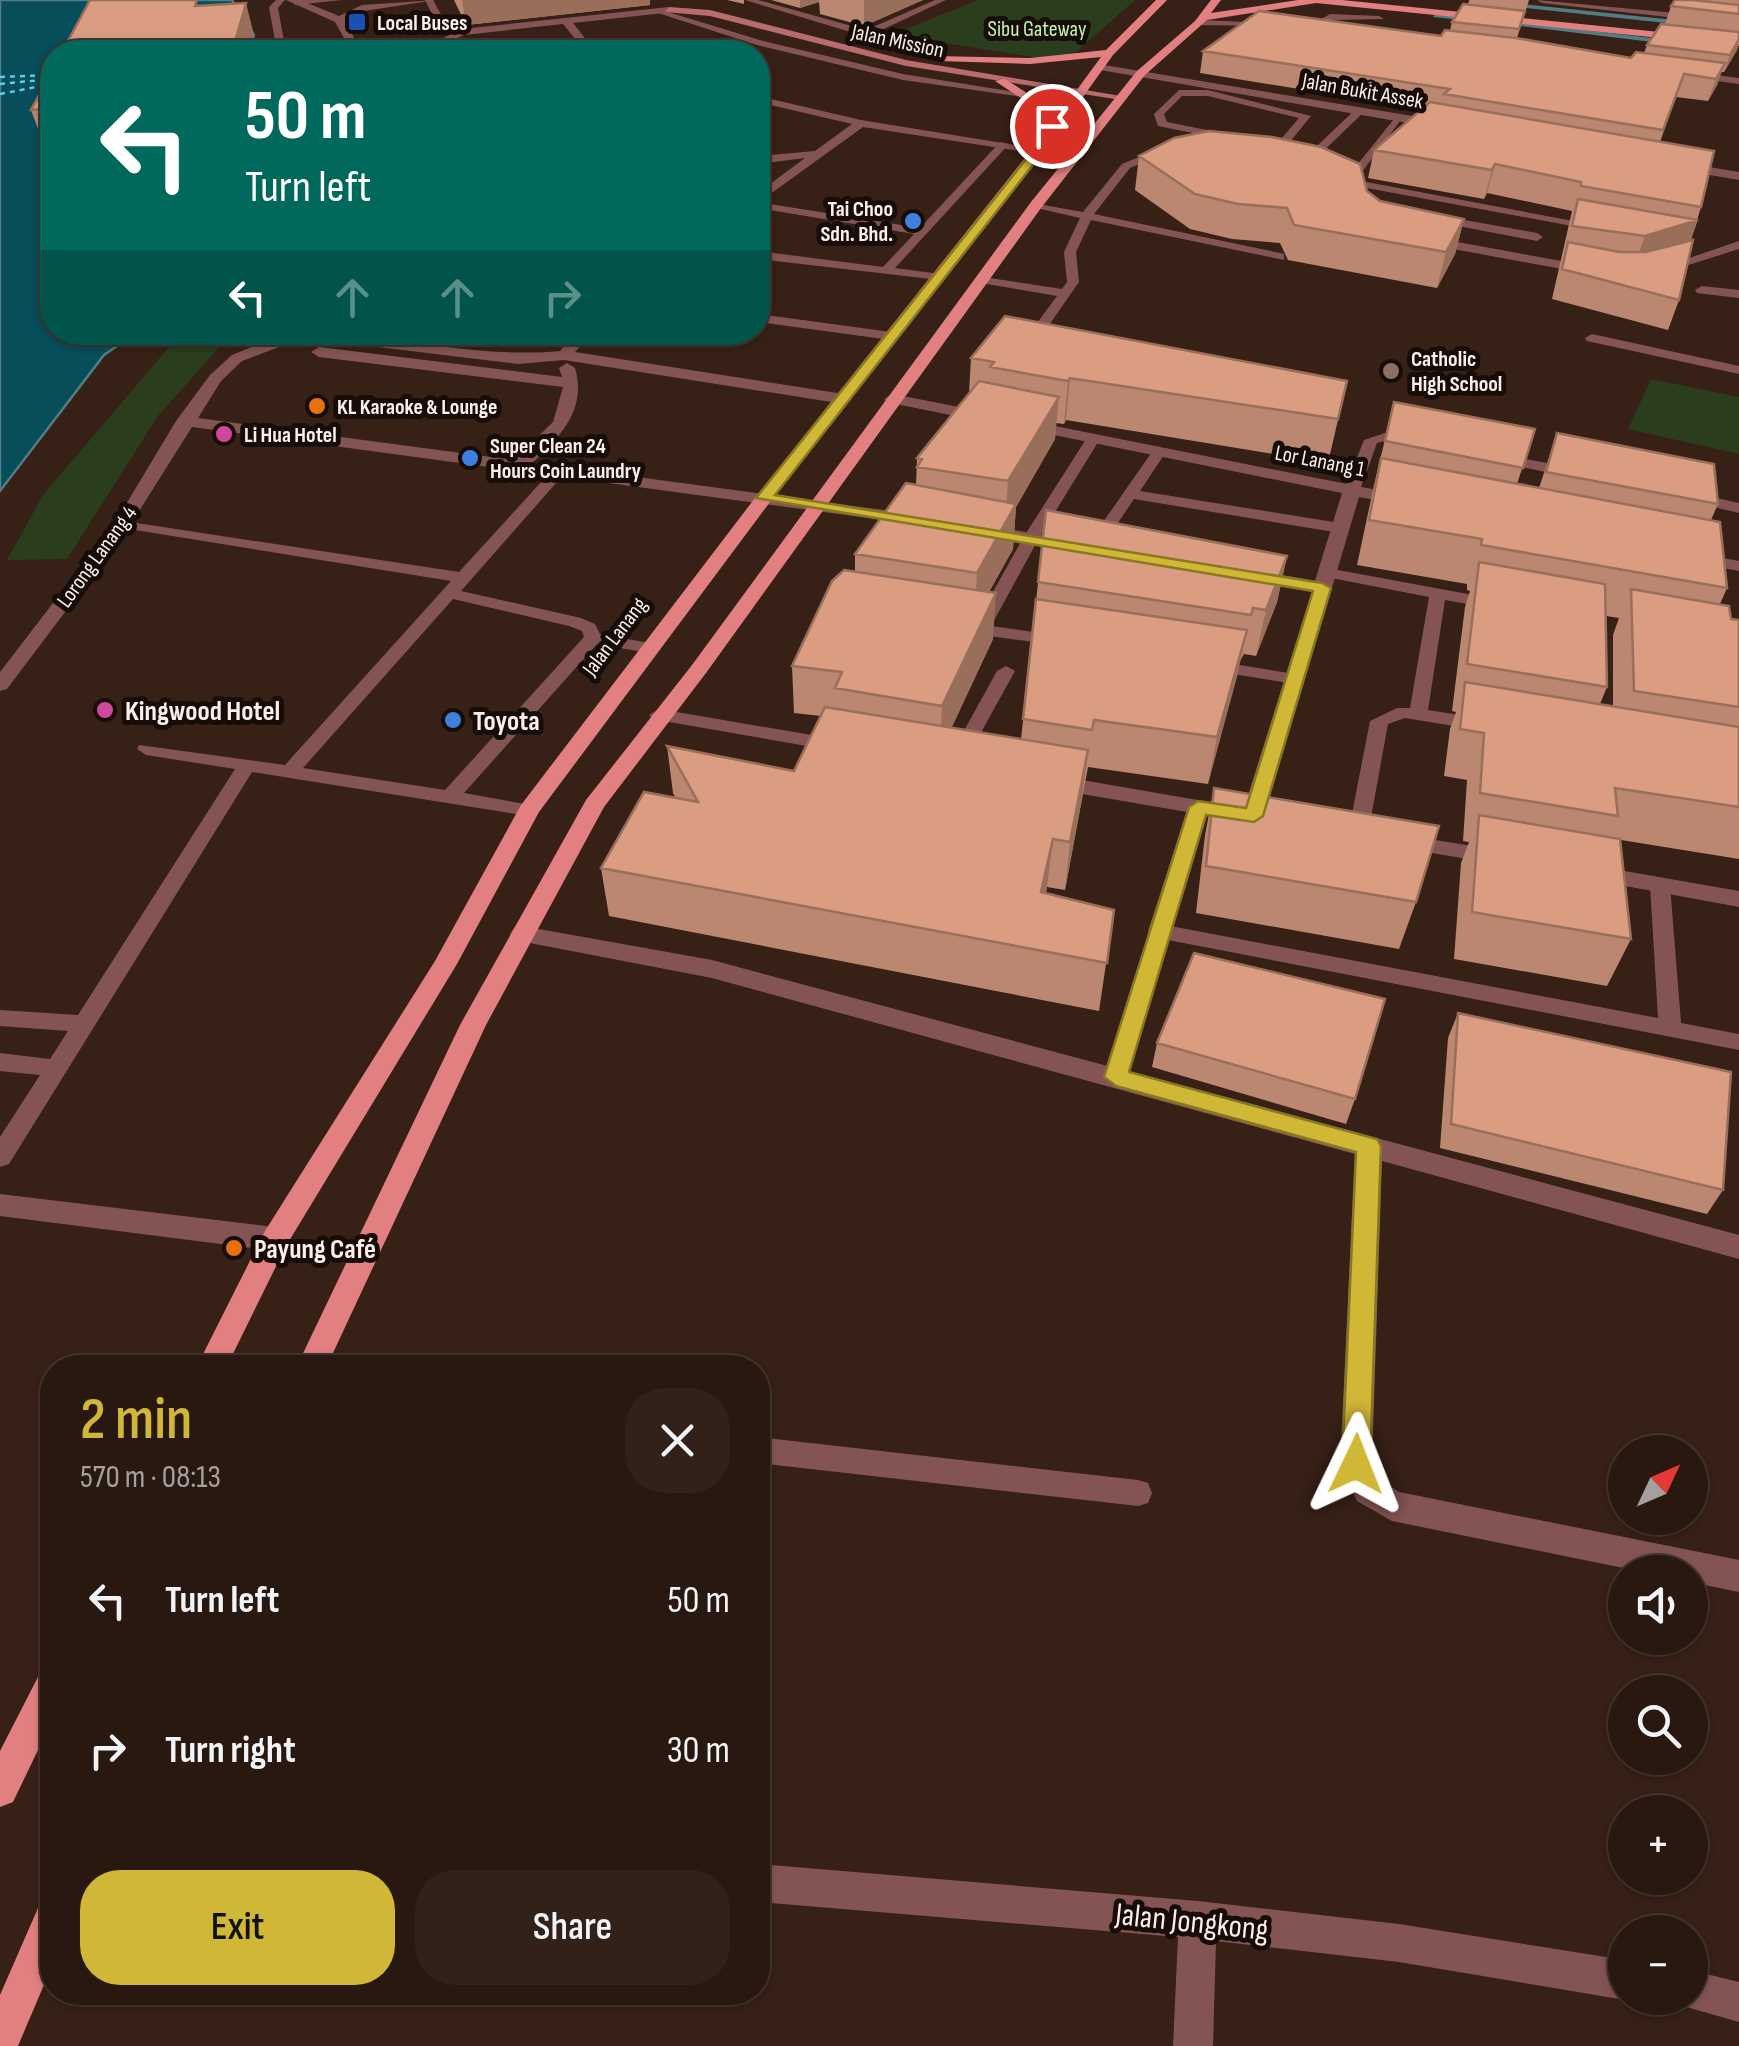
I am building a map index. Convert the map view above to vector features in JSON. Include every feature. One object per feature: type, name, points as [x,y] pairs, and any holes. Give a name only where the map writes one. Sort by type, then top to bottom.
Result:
[{"type":"main road","points":[[1160,2],[1174,0]]},
{"type":"main road","points":[[318,1355],[473,1026],[594,805],[659,715],[699,668],[1036,204],[1140,73],[1202,20],[1216,0]]},
{"type":"main road","points":[[1202,20],[1315,0],[1739,43]]},
{"type":"main road","points":[[1411,0],[1739,34]]},
{"type":"main road","name":"Jalan Lanang","points":[[216,1355],[274,1239],[444,964],[529,810],[764,498],[1040,150],[1052,126],[1109,53],[1160,2]]},
{"type":"main road","points":[[939,58],[1030,61],[1109,53]]},
{"type":"main road","points":[[1001,81],[1045,112],[1052,126]]},
{"type":"main road","points":[[0,1789],[40,1709]]},
{"type":"main road","points":[[0,2041],[40,1949]]},
{"type":"street","points":[[340,20],[362,8],[430,0]]},
{"type":"street","points":[[444,40],[462,32],[665,10],[678,0]]},
{"type":"street","name":"Jalan Mission","points":[[716,0],[784,22],[909,52],[1088,80],[1126,91]]},
{"type":"street","points":[[1542,0],[1739,22]]},
{"type":"street","points":[[293,1],[340,20],[351,40]]},
{"type":"street","name":"Jalan Mission","points":[[665,10],[710,13],[820,44],[1001,81],[1080,92],[1126,91]]},
{"type":"street","points":[[1202,20],[1281,26]]},
{"type":"street","points":[[566,21],[581,40]]},
{"type":"street","points":[[1305,28],[1329,31]]},
{"type":"street","name":"Jalan Bukit Assek","points":[[1098,68],[1457,127]]},
{"type":"street","points":[[1670,72],[1739,81]]},
{"type":"street","points":[[770,102],[861,123],[1040,150]]},
{"type":"street","points":[[770,189],[861,123]]},
{"type":"street","points":[[770,161],[816,153]]},
{"type":"street","points":[[1673,165],[1739,176]]},
{"type":"street","points":[[770,173],[779,180]]},
{"type":"street","points":[[1702,290],[1739,294]]},
{"type":"street","points":[[770,320],[891,336]]},
{"type":"street","points":[[265,345],[572,384]]},
{"type":"street","name":"Lorong Lanang 4","points":[[0,685],[123,523],[184,421],[215,378],[237,358],[265,345]]},
{"type":"street","points":[[413,345],[519,359],[564,355],[844,399]]},
{"type":"street","points":[[564,355],[573,345]]},
{"type":"street","points":[[518,466],[569,411],[572,384],[564,355]]},
{"type":"street","name":"Lor Lanang 1","points":[[892,399],[966,422],[1093,439],[1426,504]]},
{"type":"street","points":[[184,421],[932,522]]},
{"type":"street","points":[[1029,778],[1262,818],[1295,679],[1352,490]]},
{"type":"street","points":[[972,528],[1103,550]]},
{"type":"street","points":[[1665,552],[1739,566]]},
{"type":"street","points":[[1227,572],[1324,580]]},
{"type":"street","points":[[659,715],[856,748]]},
{"type":"street","points":[[1160,931],[1198,807]]},
{"type":"street","points":[[1349,832],[1528,863]]},
{"type":"street","points":[[1566,869],[1739,899]]},
{"type":"street","points":[[522,934],[712,969],[1739,1247]]},
{"type":"street","points":[[1368,1146],[1356,1464],[1368,1490],[1392,1506],[1739,1576]]},
{"type":"street","points":[[0,1205],[274,1239]]},
{"type":"street","name":"Jalan Jongkong","points":[[770,1884],[1198,1920],[1399,1943],[1608,1977]]},
{"type":"street","points":[[1192,2046],[1198,1920]]},
{"type":"street","points":[[1708,1994],[1739,2002]]},
{"type":"lane","points":[[280,40],[273,7],[281,0]]},
{"type":"lane","points":[[293,1],[338,0]]},
{"type":"lane","points":[[430,0],[440,22],[462,32]]},
{"type":"lane","points":[[748,0],[801,15],[806,20],[868,33],[909,52]]},
{"type":"lane","points":[[868,33],[942,0]]},
{"type":"lane","points":[[784,22],[818,7]]},
{"type":"lane","points":[[1329,31],[1321,22],[1330,17],[1379,20],[1390,17],[1397,7]]},
{"type":"lane","points":[[665,10],[754,40]]},
{"type":"lane","points":[[1366,35],[1379,20]]},
{"type":"lane","points":[[770,44],[903,77],[1023,94]]},
{"type":"lane","points":[[1198,145],[1248,146],[1285,141],[1306,116],[1190,91],[1179,93],[1159,114],[1159,120],[1171,126],[1248,146],[1274,155]]},
{"type":"lane","points":[[1289,159],[1311,165],[1361,110]]},
{"type":"lane","points":[[1344,180],[1398,117]]},
{"type":"lane","points":[[886,271],[1004,144]]},
{"type":"lane","points":[[1033,338],[1075,276],[1070,252],[1088,213],[1137,158],[1179,146]]},
{"type":"lane","points":[[1344,180],[1361,192]]},
{"type":"lane","points":[[1344,180],[1616,230]]},
{"type":"lane","points":[[770,204],[923,232]]},
{"type":"lane","points":[[1036,204],[1280,256]]},
{"type":"lane","points":[[1528,257],[1543,217]]},
{"type":"lane","points":[[1424,218],[1537,237]]},
{"type":"lane","points":[[1412,236],[1517,260],[1528,257],[1610,274]]},
{"type":"lane","points":[[1689,243],[1732,247]]},
{"type":"lane","points":[[1650,272],[1732,247]]},
{"type":"lane","points":[[770,257],[936,278]]},
{"type":"lane","points":[[981,279],[1064,294]]},
{"type":"lane","points":[[1592,338],[1739,370]]},
{"type":"lane","points":[[440,348],[443,345]]},
{"type":"lane","points":[[1352,490],[1371,440],[1388,436],[1430,444]]},
{"type":"lane","points":[[982,628],[1031,538],[1093,439]]},
{"type":"lane","points":[[1103,550],[1130,494],[1159,452]]},
{"type":"lane","points":[[1482,455],[1592,476]]},
{"type":"lane","points":[[1529,484],[1535,465]]},
{"type":"lane","points":[[289,772],[559,471]]},
{"type":"lane","points":[[1130,494],[1340,528]]},
{"type":"lane","points":[[1680,494],[1739,508]]},
{"type":"lane","points":[[123,523],[463,578]]},
{"type":"lane","points":[[1324,580],[1438,593],[1510,607]]},
{"type":"lane","points":[[1418,714],[1438,593]]},
{"type":"lane","points":[[450,594],[575,622],[589,628],[593,638]]},
{"type":"lane","points":[[939,625],[1084,644]]},
{"type":"lane","points":[[593,638],[649,648]]},
{"type":"lane","points":[[450,797],[593,638]]},
{"type":"lane","points":[[1180,660],[1295,679]]},
{"type":"lane","points":[[954,765],[1006,671]]},
{"type":"lane","points":[[1349,832],[1379,721],[1403,712],[1509,729]]},
{"type":"lane","points":[[146,749],[529,810]]},
{"type":"lane","points":[[0,1157],[248,765]]},
{"type":"lane","points":[[1660,886],[1670,1029]]},
{"type":"lane","points":[[1116,1077],[1160,931],[1739,1042]]},
{"type":"lane","points":[[0,1018],[84,1024]]},
{"type":"lane","points":[[0,1062],[56,1068]]},
{"type":"lane","points":[[770,1451],[1138,1494]]},
{"type":"green space","name":"Sibu Gateway","points":[[978,0],[1135,0],[1075,53],[1040,58],[892,35]]},
{"type":"green space","points":[[171,345],[221,345],[158,416],[67,559],[7,560],[43,495]]},
{"type":"green space","points":[[1651,379],[1739,397],[1739,454],[1628,429]]},
{"type":"water","points":[[0,0],[232,0],[254,35],[253,40],[40,40],[40,345],[119,345],[104,355],[0,491]]},
{"type":"building","points":[[90,0],[197,0],[195,6],[246,3],[235,40],[68,40]]},
{"type":"building","points":[[1675,0],[1739,5],[1739,14],[1671,6]]},
{"type":"building","points":[[1463,4],[1525,11],[1519,29],[1452,22]]},
{"type":"building","points":[[1259,11],[1441,36],[1445,30],[1516,38],[1631,58],[1636,52],[1725,63],[1716,79],[1684,74],[1663,130],[1444,94],[1450,89],[1203,51]]},
{"type":"building","points":[[1661,24],[1739,32],[1739,39],[1730,55],[1647,45]]},
{"type":"building","points":[[40,93],[40,109],[31,110]]},
{"type":"building","points":[[1430,102],[1714,151],[1701,207],[1581,186],[1581,182],[1495,164],[1492,170],[1374,150]]},
{"type":"building","points":[[1209,131],[1321,147],[1360,164],[1367,191],[1380,201],[1464,219],[1446,252],[1294,225],[1287,208],[1238,204],[1195,194],[1139,156],[1174,138]]},
{"type":"building","points":[[1578,199],[1698,220],[1645,236],[1572,226]]},
{"type":"building","points":[[1693,240],[1679,300],[1562,269],[1568,242],[1619,252],[1646,252]]},
{"type":"building","points":[[1005,316],[1347,381],[1338,419],[1070,378],[1068,381],[990,367],[994,362],[971,358]]},
{"type":"building","points":[[979,381],[1059,397],[1008,481],[917,467],[922,459],[917,458]]},
{"type":"building","points":[[1394,402],[1535,429],[1523,468],[1385,441]]},
{"type":"building","points":[[1557,433],[1714,464],[1718,504],[1546,472]]},
{"type":"building","points":[[1381,458],[1720,522],[1727,588],[1481,545],[1482,539],[1369,520]]},
{"type":"building","points":[[906,483],[1016,504],[977,573],[855,554]]},
{"type":"building","points":[[1046,510],[1287,556],[1266,610],[1253,608],[1251,615],[1038,582]]},
{"type":"building","points":[[1479,562],[1605,584],[1607,687],[1467,664]]},
{"type":"building","points":[[844,570],[996,593],[942,706],[835,688],[842,672],[792,666],[832,581]]},
{"type":"building","points":[[1631,589],[1729,606],[1731,619],[1739,620],[1739,707],[1634,691]]},
{"type":"building","points":[[1036,599],[1247,630],[1217,737],[1094,720],[1092,730],[1023,719]]},
{"type":"building","points":[[1465,682],[1739,727],[1739,807],[1615,788],[1618,816],[1480,793],[1484,733],[1460,729]]},
{"type":"building","points":[[825,707],[1088,750],[1070,842],[1053,839],[1041,892],[1114,910],[1107,963],[601,868],[644,792],[698,802],[667,746],[794,771]]},
{"type":"building","points":[[1214,788],[1439,826],[1416,902],[1206,866]]},
{"type":"building","points":[[1479,815],[1620,839],[1631,939],[1472,912]]},
{"type":"building","points":[[1194,953],[1385,999],[1355,1099],[1157,1043]]},
{"type":"building","points":[[1458,1013],[1731,1072],[1723,1190],[1451,1124]]},
{"type":"waterway","points":[[1511,5],[1684,23]]},
{"type":"waterway","points":[[1435,16],[1470,19]]},
{"type":"waterway","points":[[1506,23],[1669,42]]},
{"type":"ferry route","points":[[0,77],[40,75]]},
{"type":"ferry route","points":[[0,84],[40,80]]},
{"type":"ferry route","points":[[0,94],[40,86]]},
{"type":"place","name":"Local Buses","points":[[357,22]]},
{"type":"place","name":"Tai Choo Sdn. Bhd.","points":[[913,221]]},
{"type":"place","name":"Catholic High School","points":[[1391,371]]},
{"type":"place","name":"KL Karaoke & Lounge","points":[[317,406]]},
{"type":"place","name":"Li Hua Hotel","points":[[224,434]]},
{"type":"place","name":"Super Clean 24 Hours Coin Laundry","points":[[470,458]]},
{"type":"place","name":"Kingwood Hotel","points":[[105,710]]},
{"type":"place","name":"Toyota","points":[[453,720]]},
{"type":"place","name":"Payung Café","points":[[234,1248]]},
{"type":"route","points":[[1052,126],[1040,150],[764,498],[1031,538],[1322,588],[1254,816],[1198,807],[1116,1077],[1368,1146],[1356,1464]]}]
